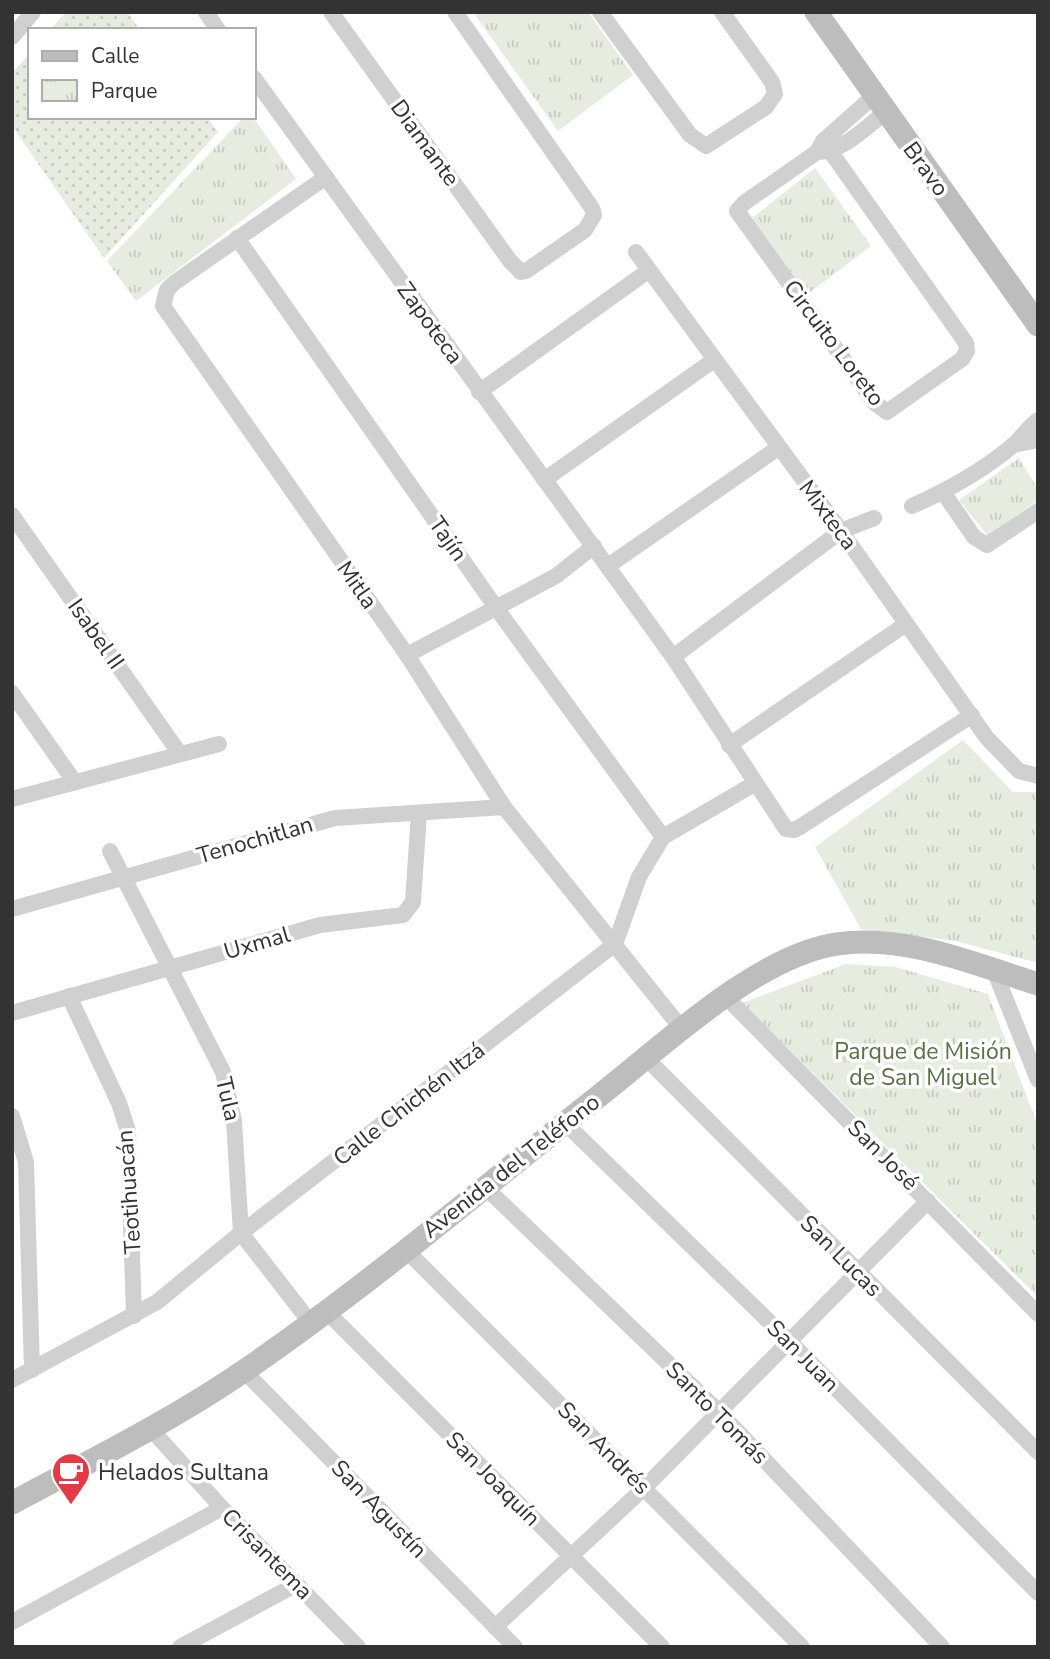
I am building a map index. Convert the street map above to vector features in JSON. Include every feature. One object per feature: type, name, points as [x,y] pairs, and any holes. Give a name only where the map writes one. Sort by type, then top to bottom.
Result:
[{"type":"street","points":[[12,37],[33,12]]},
{"type":"street","points":[[206,12],[218,28]]},
{"type":"street","name":"Diamante","points":[[331,12],[510,261],[521,272],[532,268],[585,230],[594,215],[592,208],[455,12]]},
{"type":"street","points":[[600,12],[690,135],[701,145],[712,144],[766,107],[775,94],[772,82],[722,12]]},
{"type":"street","name":"Bravo","points":[[816,12],[1038,324]]},
{"type":"street","name":"Zapoteca","points":[[256,81],[673,657],[786,829],[794,831],[972,715]]},
{"type":"street","points":[[823,148],[880,104]]},
{"type":"street","name":"Circuito Loreto","points":[[823,148],[955,325],[967,347],[962,359],[887,412],[875,403],[738,215],[738,209],[744,203],[823,148]]},
{"type":"street","name":"Mitla","points":[[326,177],[174,283],[167,290],[163,306],[407,655],[504,807],[682,1029]]},
{"type":"street","name":"Tajín","points":[[237,238],[497,608],[663,837]]},
{"type":"street","name":"Mixteca","points":[[636,252],[841,531],[1000,754],[1031,775]]},
{"type":"street","points":[[479,392],[648,271]]},
{"type":"street","points":[[544,480],[714,360]]},
{"type":"street","points":[[912,506],[943,492],[1013,445],[1034,436]]},
{"type":"street","points":[[608,566],[778,448]]},
{"type":"street","points":[[943,492],[974,537],[988,545],[1038,511]]},
{"type":"street","name":"Isabel II","points":[[12,515],[180,754]]},
{"type":"street","points":[[673,657],[841,531],[874,518]]},
{"type":"street","points":[[407,655],[555,576],[594,546]]},
{"type":"street","points":[[729,745],[906,624]]},
{"type":"street","points":[[13,695],[74,781]]},
{"type":"street","points":[[12,799],[219,744]]},
{"type":"street","points":[[615,944],[639,877],[663,837],[754,784]]},
{"type":"street","name":"Tenochitlan","points":[[12,909],[335,818],[504,807]]},
{"type":"street","name":"Uxmal","points":[[12,1013],[320,925],[403,915],[413,902],[419,813]]},
{"type":"street","name":"Tula","points":[[110,850],[168,968],[219,1063],[231,1098],[241,1233]]},
{"type":"street","name":"Calle Chichén Itzá","points":[[12,1380],[157,1302],[241,1233],[615,944]]},
{"type":"street","name":"Avenida del Teléfono","points":[[12,1503],[150,1428],[244,1371],[405,1249],[682,1029],[770,969],[812,950],[838,944],[904,945],[1038,984]]},
{"type":"street","points":[[994,970],[1038,1080]]},
{"type":"street","name":"Teotihuacán","points":[[69,996],[119,1103],[128,1131],[134,1316]]},
{"type":"street","name":"San José","points":[[726,997],[1038,1314]]},
{"type":"street","name":"San Lucas","points":[[647,1059],[1038,1452]]},
{"type":"street","points":[[12,1116],[26,1161],[32,1370]]},
{"type":"street","name":"San Juan","points":[[565,1123],[788,1340],[1038,1593]]},
{"type":"street","name":"Santo Tomás","points":[[484,1186],[718,1411],[942,1647]]},
{"type":"street","points":[[495,1627],[644,1488],[928,1201]]},
{"type":"street","points":[[241,1233],[318,1316]]},
{"type":"street","name":"San Andrés","points":[[405,1249],[802,1647]]},
{"type":"street","name":"San Joaquín","points":[[318,1316],[662,1647]]},
{"type":"street","name":"San Agustín","points":[[244,1371],[515,1647]]},
{"type":"street","name":"Crisantema","points":[[150,1428],[222,1508],[358,1647]]},
{"type":"street","points":[[12,1622],[222,1508]]},
{"type":"street","points":[[180,1647],[296,1584]]},
{"type":"green space","points":[[66,12],[127,12],[139,28],[52,28]]},
{"type":"green space","points":[[473,12],[588,12],[633,75],[558,131]]},
{"type":"green space","points":[[28,55],[28,119],[208,119],[218,132],[104,258],[12,126],[12,73]]},
{"type":"green space","points":[[242,119],[254,119],[296,179],[136,301],[107,261]]},
{"type":"green space","points":[[815,168],[871,246],[805,296],[751,219]]},
{"type":"green space","points":[[1019,458],[1038,490],[1038,500],[988,536],[959,500]]},
{"type":"green space","points":[[963,740],[1013,792],[1038,792],[1038,963],[956,941],[861,929],[815,847]]},
{"type":"green space","name":"Parque de Misión de San Miguel","points":[[846,964],[895,967],[988,994],[1038,1126],[1038,1297],[742,1003]]},
{"type":"place","name":"Helados Sultana","points":[[71,1506]]}]
